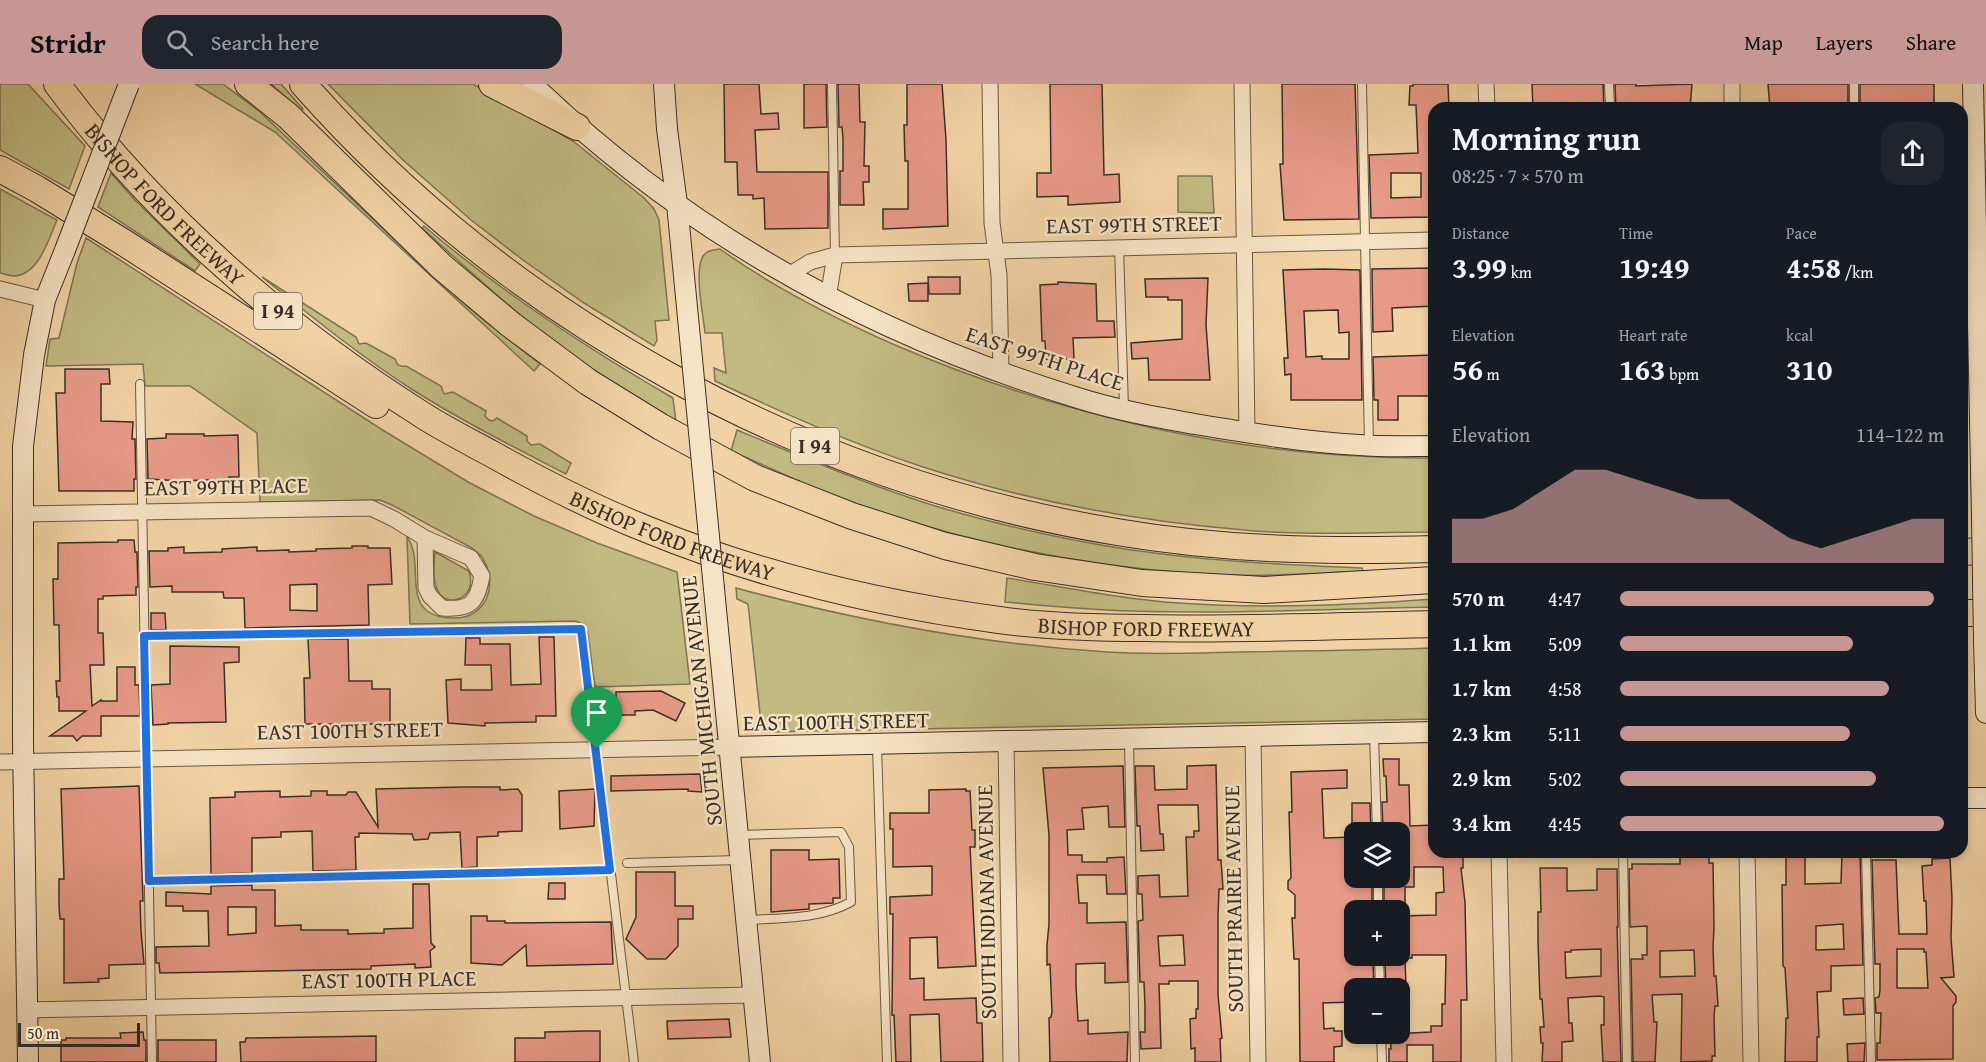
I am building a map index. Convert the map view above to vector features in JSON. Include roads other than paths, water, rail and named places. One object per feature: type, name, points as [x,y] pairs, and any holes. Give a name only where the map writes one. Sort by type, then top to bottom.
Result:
[{"type":"highway","name":"BISHOP FORD FREEWAY","points":[[57,84],[78,112],[160,204],[235,275],[296,326],[362,375],[426,418],[545,483],[646,529],[748,565],[834,590],[978,617],[1086,627],[1222,630],[1428,624]]},
{"type":"highway","points":[[248,84],[288,116],[442,267],[510,324],[588,382],[661,427],[755,478],[852,516],[945,546],[1045,569],[1142,583],[1264,590],[1428,580]]},
{"type":"highway","name":"I 94","points":[[303,84],[390,173],[472,245],[536,294],[634,356],[735,410],[820,448],[903,479],[1000,508],[1117,532],[1223,546],[1324,550],[1428,549]]},
{"type":"highway","points":[[492,84],[577,127]]},
{"type":"highway","points":[[0,169],[85,218],[387,412],[475,465],[545,483]]},
{"type":"highway","points":[[1968,534],[1984,527]]},
{"type":"highway","points":[[1968,552],[1986,551]]},
{"type":"highway","points":[[1968,613],[1986,613]]},
{"type":"street","points":[[28,1062],[23,762],[22,446],[34,355],[45,300],[129,84]]},
{"type":"street","name":"EAST 99TH PLACE","points":[[532,84],[577,127],[676,204],[745,251],[828,298],[944,351],[1079,399],[1124,410],[1247,432],[1369,445],[1428,446]]},
{"type":"street","name":"SOUTH MICHIGAN AVENUE","points":[[664,84],[760,1062]]},
{"type":"street","points":[[990,84],[992,223],[999,275],[1001,372]]},
{"type":"street","points":[[1242,84],[1247,432]]},
{"type":"street","points":[[1486,84],[1487,102]]},
{"type":"street","points":[[1732,84],[1732,102]]},
{"type":"street","points":[[1973,84],[1969,227],[1984,527],[1986,713]]},
{"type":"street","name":"EAST 99TH STREET","points":[[787,276],[810,262],[835,255],[1428,240]]},
{"type":"street","points":[[828,298],[835,255]]},
{"type":"street","points":[[0,289],[45,300]]},
{"type":"street","name":"EAST 99TH PLACE","points":[[21,514],[371,508],[425,538],[471,558],[482,576],[479,591],[470,605],[460,610],[442,608],[430,596],[426,588],[425,538]]},
{"type":"street","name":"EAST 100TH STREET","points":[[0,762],[1428,732]]},
{"type":"street","name":"SOUTH PRAIRIE AVENUE","points":[[1253,736],[1258,1062]]},
{"type":"street","name":"SOUTH INDIANA AVENUE","points":[[1006,741],[1011,1062]]},
{"type":"street","points":[[1968,798],[1986,798]]},
{"type":"street","points":[[1499,858],[1504,1062]]},
{"type":"street","points":[[1747,858],[1751,1062]]},
{"type":"street","name":"EAST 100TH PLACE","points":[[26,1010],[753,994]]},
{"type":"lane","points":[[832,84],[835,255]]},
{"type":"lane","points":[[1362,84],[1369,445]]},
{"type":"lane","points":[[1609,84],[1610,102]]},
{"type":"lane","points":[[1854,84],[1854,102]]},
{"type":"lane","points":[[1119,247],[1124,410]]},
{"type":"lane","points":[[140,384],[152,1062]]},
{"type":"lane","points":[[144,636],[581,629],[634,1062]]},
{"type":"lane","points":[[1374,733],[1377,822]]},
{"type":"lane","points":[[1129,739],[1135,1062]]},
{"type":"lane","points":[[877,745],[887,1062]]},
{"type":"lane","points":[[738,835],[841,832],[849,847],[851,902],[835,911],[824,913],[745,920]]},
{"type":"lane","points":[[1623,858],[1627,1062]]},
{"type":"lane","points":[[1866,858],[1871,1062]]},
{"type":"lane","points":[[627,863],[740,860]]},
{"type":"lane","points":[[149,881],[610,870]]},
{"type":"lane","points":[[1381,1044],[1382,1062]]}]
